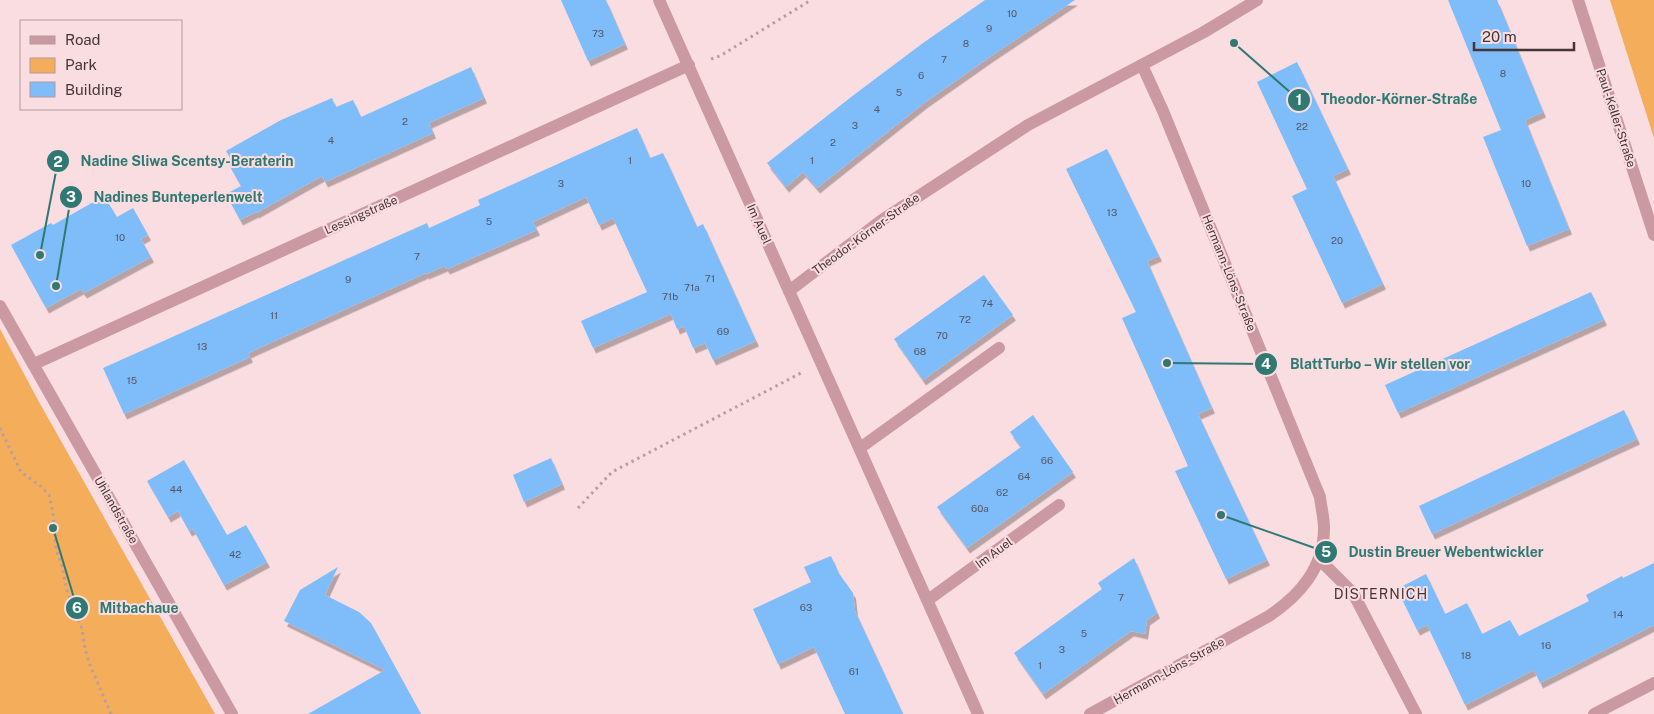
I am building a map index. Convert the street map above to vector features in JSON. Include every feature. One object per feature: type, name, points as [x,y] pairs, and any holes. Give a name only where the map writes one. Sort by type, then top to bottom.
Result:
[{"type":"street","name":"Im Auel","points":[[659,0],[978,714]]},
{"type":"street","name":"Theodor-Körner-Straße","points":[[789,291],[882,220],[1028,124],[1204,32],[1257,0]]},
{"type":"street","name":"Paul-Keller-Straße","points":[[1578,0],[1654,235]]},
{"type":"street","name":"Hermann-Löns-Straße","points":[[1090,714],[1269,616],[1287,604],[1310,577],[1319,559],[1323,545],[1324,527],[1320,497],[1163,111],[1142,65]]},
{"type":"street","name":"Lessingstraße","points":[[34,364],[689,66]]},
{"type":"street","name":"Uhlandstraße","points":[[0,306],[232,714]]},
{"type":"street","points":[[860,448],[1000,348]]},
{"type":"street","name":"Im Auel","points":[[928,600],[1059,505]]},
{"type":"street","points":[[1319,559],[1353,593],[1416,714]]},
{"type":"street","points":[[1594,714],[1654,684]]},
{"type":"path","points":[[689,66],[720,56],[811,0]]},
{"type":"path","points":[[578,508],[612,472],[821,362]]},
{"type":"path","points":[[0,428],[21,472],[49,495],[53,512],[56,550],[62,566],[66,588],[82,629],[85,649],[90,664],[111,714]]},
{"type":"green space","points":[[1610,0],[1654,0],[1654,138]]},
{"type":"green space","points":[[0,329],[39,402],[215,714],[0,714]]},
{"type":"building","points":[[561,0],[606,0],[625,44],[588,61]]},
{"type":"building","points":[[985,0],[1075,0],[924,103],[817,188],[803,172],[786,187],[767,163],[923,43]]},
{"type":"building","points":[[1448,0],[1497,0],[1543,112],[1525,120],[1569,229],[1527,246],[1483,137],[1501,130]]},
{"type":"building","points":[[1297,62],[1348,169],[1333,176],[1383,284],[1342,303],[1292,196],[1307,189],[1257,82]]},
{"type":"building","points":[[471,67],[484,98],[429,123],[433,133],[325,182],[322,176],[240,220],[226,194],[241,186],[228,163],[232,161],[226,151],[281,120],[332,98],[336,107],[353,100],[361,117]]},
{"type":"building","points":[[637,128],[650,158],[663,153],[697,227],[703,224],[756,341],[713,360],[705,343],[693,348],[684,326],[677,329],[671,314],[593,348],[581,321],[647,292],[613,218],[599,225],[586,197],[533,222],[537,230],[447,269],[445,266],[426,273],[248,353],[250,357],[124,414],[103,368],[427,223],[429,228],[480,205],[478,200]]},
{"type":"building","points":[[1107,149],[1159,256],[1147,261],[1212,408],[1198,414],[1267,560],[1226,579],[1175,471],[1188,466],[1122,318],[1136,312],[1066,169]]},
{"type":"building","points":[[104,196],[117,217],[133,208],[148,235],[141,239],[151,257],[84,293],[81,289],[46,308],[11,245],[51,223],[53,225]]},
{"type":"building","points":[[984,275],[1013,315],[923,380],[894,339]]},
{"type":"building","points":[[1591,292],[1604,320],[1398,413],[1385,385]]},
{"type":"building","points":[[1624,410],[1637,439],[1432,534],[1419,506]]},
{"type":"building","points":[[1033,415],[1073,472],[967,548],[937,507],[1021,447],[1010,432]]},
{"type":"building","points":[[551,458],[562,484],[524,502],[513,475]]},
{"type":"building","points":[[184,460],[227,535],[246,525],[267,562],[224,585],[193,529],[189,531],[178,511],[168,517],[147,481]]},
{"type":"building","points":[[831,556],[838,572],[853,593],[855,611],[903,714],[845,714],[814,647],[778,664],[753,609],[811,582],[804,567]]},
{"type":"building","points":[[1134,558],[1157,613],[1147,620],[1145,634],[1131,631],[1043,694],[1014,653],[1102,589],[1098,583]]},
{"type":"building","points":[[1654,563],[1654,625],[1540,683],[1534,670],[1465,705],[1427,625],[1417,630],[1397,589],[1426,574],[1445,614],[1467,603],[1482,634],[1510,620],[1519,636],[1589,601],[1586,595],[1622,576],[1623,578]]},
{"type":"building","points":[[338,567],[325,595],[359,612],[371,623],[421,714],[308,714],[385,670],[284,621],[300,590]]},
{"type":"place","name":"Theodor-Körner-Straße","points":[[1234,43]]},
{"type":"place","name":"Nadine Sliwa Scentsy-Beraterin","points":[[40,255]]},
{"type":"place","name":"Nadines Bunteperlenwelt","points":[[56,286]]},
{"type":"place","name":"BlattTurbo – Wir stellen vor","points":[[1167,363]]},
{"type":"place","name":"Dustin Breuer Webentwickler","points":[[1221,515]]},
{"type":"place","name":"Mitbachaue","points":[[53,528]]},
{"type":"district","name":"DISTERNICH","points":[[1381,594]]}]
